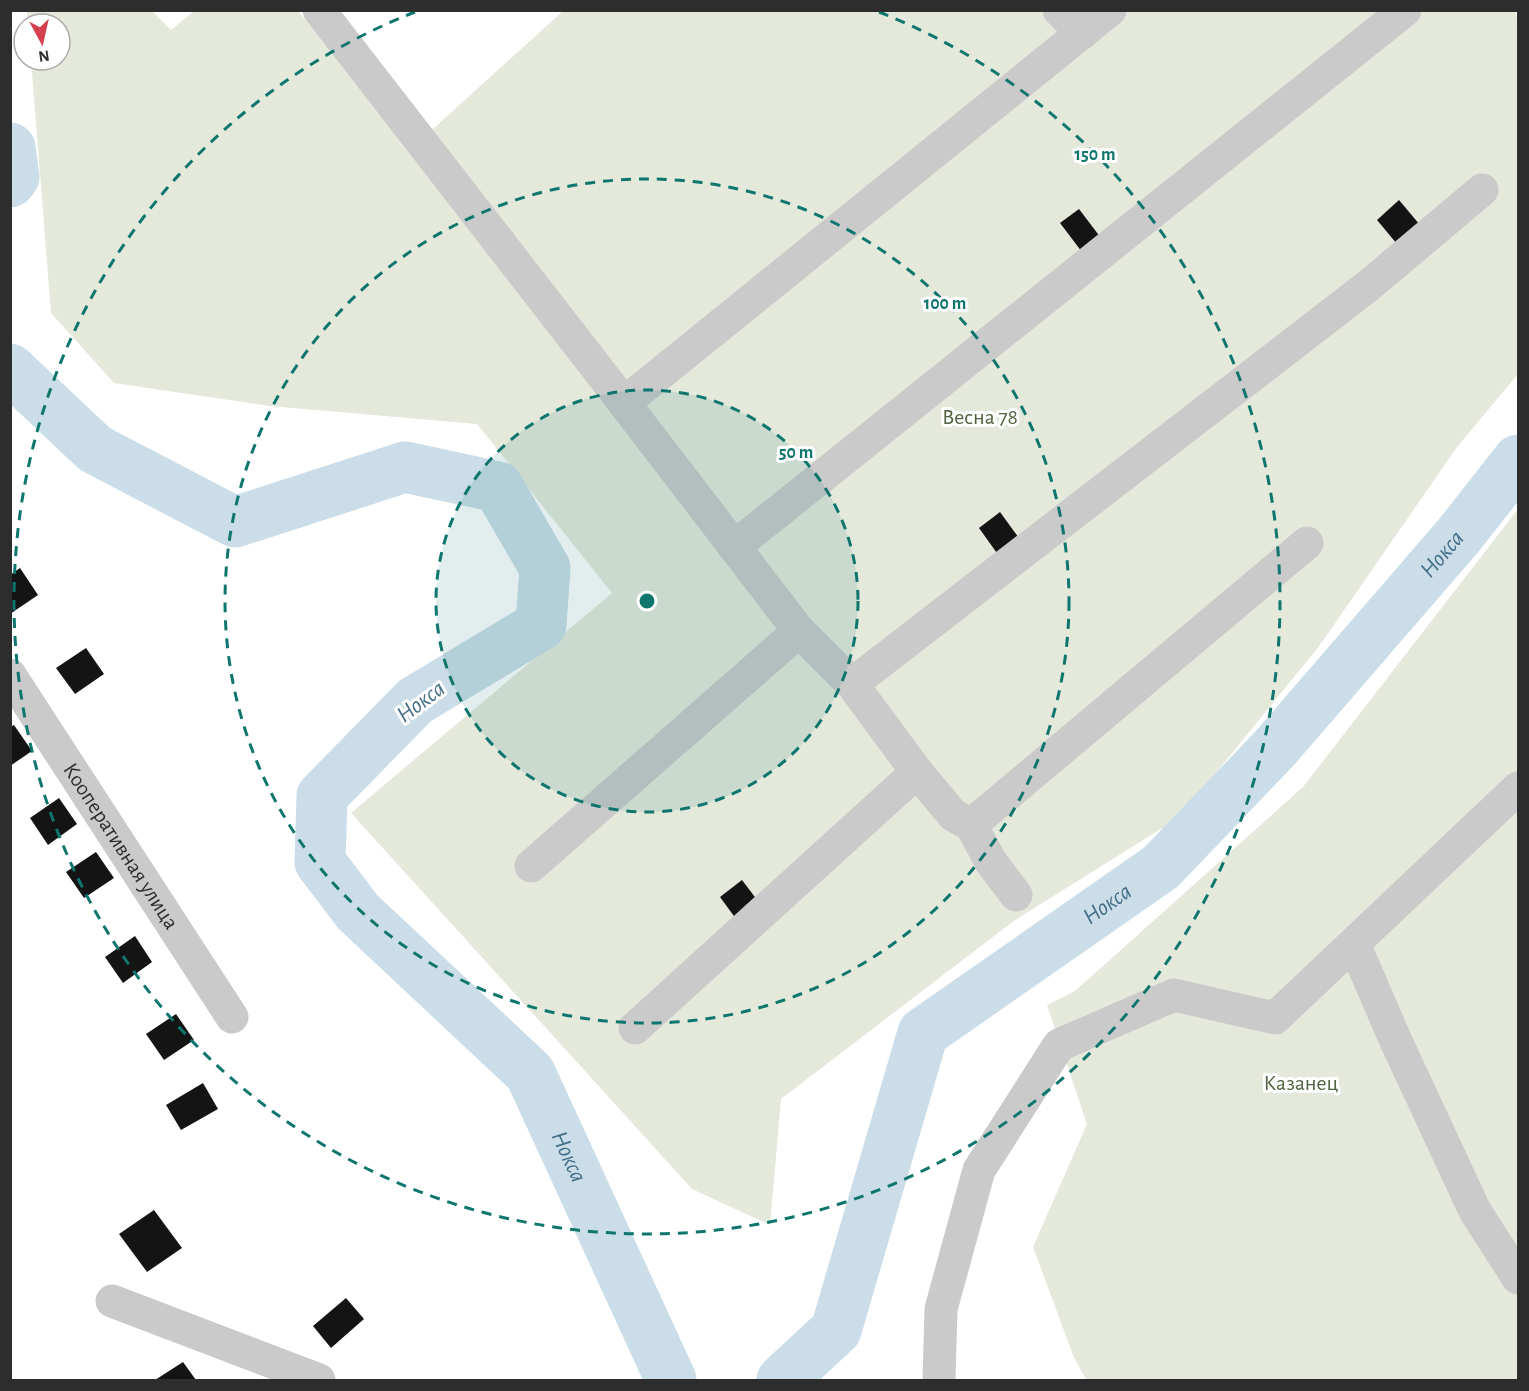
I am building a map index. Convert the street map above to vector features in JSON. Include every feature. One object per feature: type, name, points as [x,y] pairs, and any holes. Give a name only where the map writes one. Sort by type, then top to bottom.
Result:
[{"type":"street","points":[[319,10],[799,631],[852,684],[917,772],[953,815],[971,825],[991,862],[1016,895]]},
{"type":"street","points":[[1059,10],[1082,33]]},
{"type":"street","points":[[624,403],[1110,10]]},
{"type":"street","points":[[734,547],[1405,10]]},
{"type":"street","points":[[852,684],[1368,286],[1482,190]]},
{"type":"street","points":[[971,825],[1307,543]]},
{"type":"street","points":[[531,866],[799,631]]},
{"type":"street","name":"Кооперативная улица","points":[[10,675],[232,1017]]},
{"type":"street","points":[[635,1028],[917,772]]},
{"type":"street","points":[[939,1380],[941,1309],[979,1170],[1059,1046],[1174,995],[1275,1018],[1518,788]]},
{"type":"street","points":[[1354,944],[1395,1039],[1475,1211],[1518,1278]]},
{"type":"street","points":[[112,1300],[319,1380]]},
{"type":"green space","name":"Весна 78","points":[[152,11],[171,30],[194,11],[298,11],[412,148],[563,11],[1516,11],[1518,28],[1518,374],[1457,447],[1320,645],[1180,817],[1015,920],[781,1099],[770,1225],[692,1189],[351,813],[612,593],[477,424],[270,406],[114,383],[51,313],[32,72],[72,72],[72,12],[27,12]]},
{"type":"green space","name":"Казанец","points":[[1518,509],[1518,1380],[1086,1380],[1073,1355],[1033,1247],[1087,1124],[1047,1005],[1075,991],[1303,787]]},
{"type":"building","points":[[1399,200],[1420,225],[1397,244],[1377,220]]},
{"type":"building","points":[[1079,209],[1101,238],[1082,252],[1060,223]]},
{"type":"building","points":[[1000,512],[1021,541],[999,556],[979,528]]},
{"type":"building","points":[[20,568],[38,595],[10,614],[10,575]]},
{"type":"building","points":[[86,648],[104,674],[75,694],[56,668]]},
{"type":"building","points":[[14,725],[32,751],[10,766],[10,727]]},
{"type":"building","points":[[59,798],[77,824],[48,845],[30,818]]},
{"type":"building","points":[[96,852],[114,878],[84,898],[66,872]]},
{"type":"building","points":[[742,880],[761,905],[739,923],[720,897]]},
{"type":"building","points":[[135,936],[152,962],[123,983],[105,957]]},
{"type":"building","points":[[176,1014],[194,1040],[164,1060],[146,1034]]},
{"type":"building","points":[[203,1083],[218,1109],[181,1130],[166,1105]]},
{"type":"building","points":[[154,1210],[182,1248],[147,1272],[119,1234]]},
{"type":"building","points":[[346,1298],[364,1319],[331,1348],[313,1326]]},
{"type":"building","points":[[183,1362],[196,1380],[155,1380]]},
{"type":"waterway","name":"Нокса","points":[[10,148],[14,177],[10,182]]},
{"type":"waterway","name":"Нокса","points":[[10,369],[95,449],[235,522],[405,467],[498,487],[545,568],[541,625],[415,701],[322,796],[320,862],[358,912],[530,1073],[671,1380]]},
{"type":"waterway","name":"Нокса","points":[[782,1380],[836,1330],[923,1033],[1161,867],[1275,748],[1460,534],[1518,460]]}]
